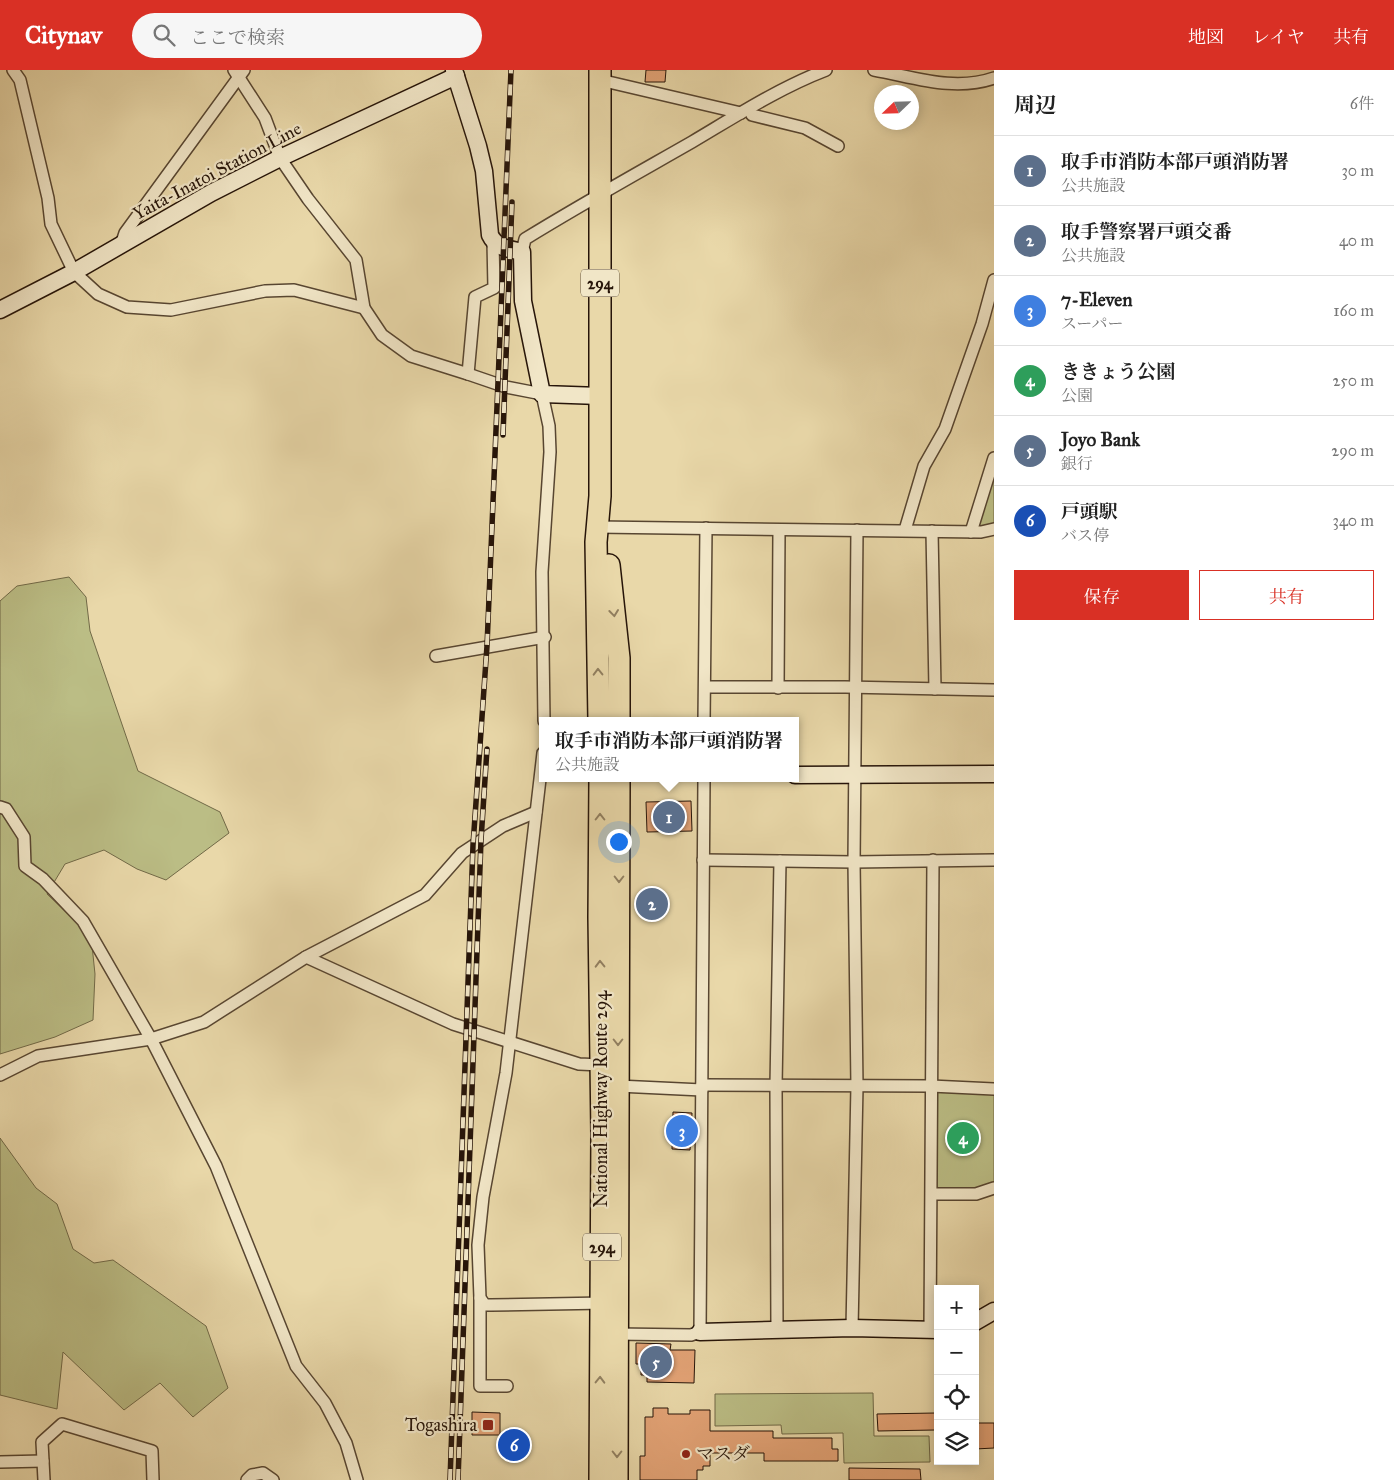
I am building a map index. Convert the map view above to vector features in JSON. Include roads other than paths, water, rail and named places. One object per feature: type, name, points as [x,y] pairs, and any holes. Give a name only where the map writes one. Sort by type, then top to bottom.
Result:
[{"type":"highway","name":"294","points":[[599,717],[601,527],[600,75]]},
{"type":"highway","name":"294","points":[[601,527],[619,658],[619,717]]},
{"type":"highway","name":"National Highway Route 294","points":[[600,782],[601,1065],[609,1303],[616,1334],[617,1480]]},
{"type":"highway","name":"National Highway Route 294","points":[[600,1480],[618,1086],[620,782]]},
{"type":"main road","name":"Yaita-Inatoi Station Line","points":[[0,310],[74,272],[211,194],[280,158],[455,73]]},
{"type":"main road","points":[[455,73],[478,146],[484,172],[490,235],[493,242],[503,248],[522,252],[522,301],[542,394],[600,396]]},
{"type":"main road","points":[[799,775],[994,774]]},
{"type":"main road","points":[[979,1320],[994,1311]]},
{"type":"main road","points":[[700,1332],[852,1328],[934,1330]]},
{"type":"street","points":[[13,70],[20,80],[48,198],[51,224],[74,272],[98,294],[127,307],[171,310],[265,291],[294,290],[364,308]]},
{"type":"street","points":[[522,252],[525,239],[599,194],[747,114],[805,78],[826,70]]},
{"type":"street","points":[[874,70],[948,84],[966,84],[994,78]]},
{"type":"street","points":[[121,245],[125,233],[207,122],[238,72],[265,118],[280,158],[308,199],[356,260],[364,308],[382,335],[411,356],[506,387],[542,394],[549,426],[550,452],[542,572],[545,637],[544,717]]},
{"type":"street","points":[[600,75],[805,128],[838,146]]},
{"type":"street","points":[[468,374],[475,297],[494,288],[493,242]]},
{"type":"street","points":[[905,530],[924,466],[945,429],[982,324],[994,280]]},
{"type":"street","points":[[972,532],[994,458]]},
{"type":"street","points":[[601,527],[778,531],[905,530],[972,532],[994,529]]},
{"type":"street","points":[[704,717],[706,528]]},
{"type":"street","points":[[852,1328],[857,1086],[854,862],[857,530]]},
{"type":"street","points":[[778,531],[778,688]]},
{"type":"street","points":[[932,531],[935,689]]},
{"type":"street","points":[[436,656],[545,637]]},
{"type":"street","points":[[705,687],[855,687],[994,690]]},
{"type":"street","points":[[507,1386],[480,1386],[478,1245],[483,1197],[510,1042],[540,782]]},
{"type":"street","points":[[616,1334],[691,1334],[700,1332],[704,782]]},
{"type":"street","points":[[0,807],[6,809],[24,837],[25,866],[43,879],[83,921],[151,1039],[216,1166],[296,1366],[324,1403],[346,1443],[357,1480]]},
{"type":"street","points":[[0,1074],[38,1056],[151,1039],[204,1022],[306,958],[425,895],[462,853],[504,826],[536,812]]},
{"type":"street","points":[[703,860],[854,862],[994,860]]},
{"type":"street","points":[[934,860],[931,1086],[934,1330]]},
{"type":"street","points":[[777,1329],[776,1086],[780,861]]},
{"type":"street","points":[[306,958],[452,1024],[580,1064],[601,1065]]},
{"type":"street","points":[[618,1086],[931,1086],[994,1088]]},
{"type":"street","points":[[932,1194],[976,1194],[994,1188]]},
{"type":"street","points":[[480,1298],[485,1305],[609,1303]]},
{"type":"street","points":[[44,1480],[42,1442],[62,1424],[152,1451],[153,1480]]},
{"type":"street","points":[[0,1462],[42,1461]]},
{"type":"street","points":[[247,1480],[252,1475],[263,1473],[274,1480]]},
{"type":"railway","points":[[450,1480],[473,845],[487,646],[511,70]]},
{"type":"railway","points":[[503,435],[512,202]]},
{"type":"railway","points":[[458,1480],[481,840],[487,749]]},
{"type":"place","name":"取手市消防本部戸頭消防署","points":[[669,817]]},
{"type":"place","name":"取手警察署戸頭交番","points":[[652,904]]},
{"type":"place","name":"7-Eleven","points":[[682,1131]]},
{"type":"place","name":"ききょう公園","points":[[963,1138]]},
{"type":"place","name":"Joyo Bank","points":[[656,1362]]},
{"type":"place","name":"Togashira","points":[[488,1425]]},
{"type":"place","name":"戸頭駅","points":[[514,1445]]},
{"type":"place","name":"マスダ","points":[[686,1454]]}]
